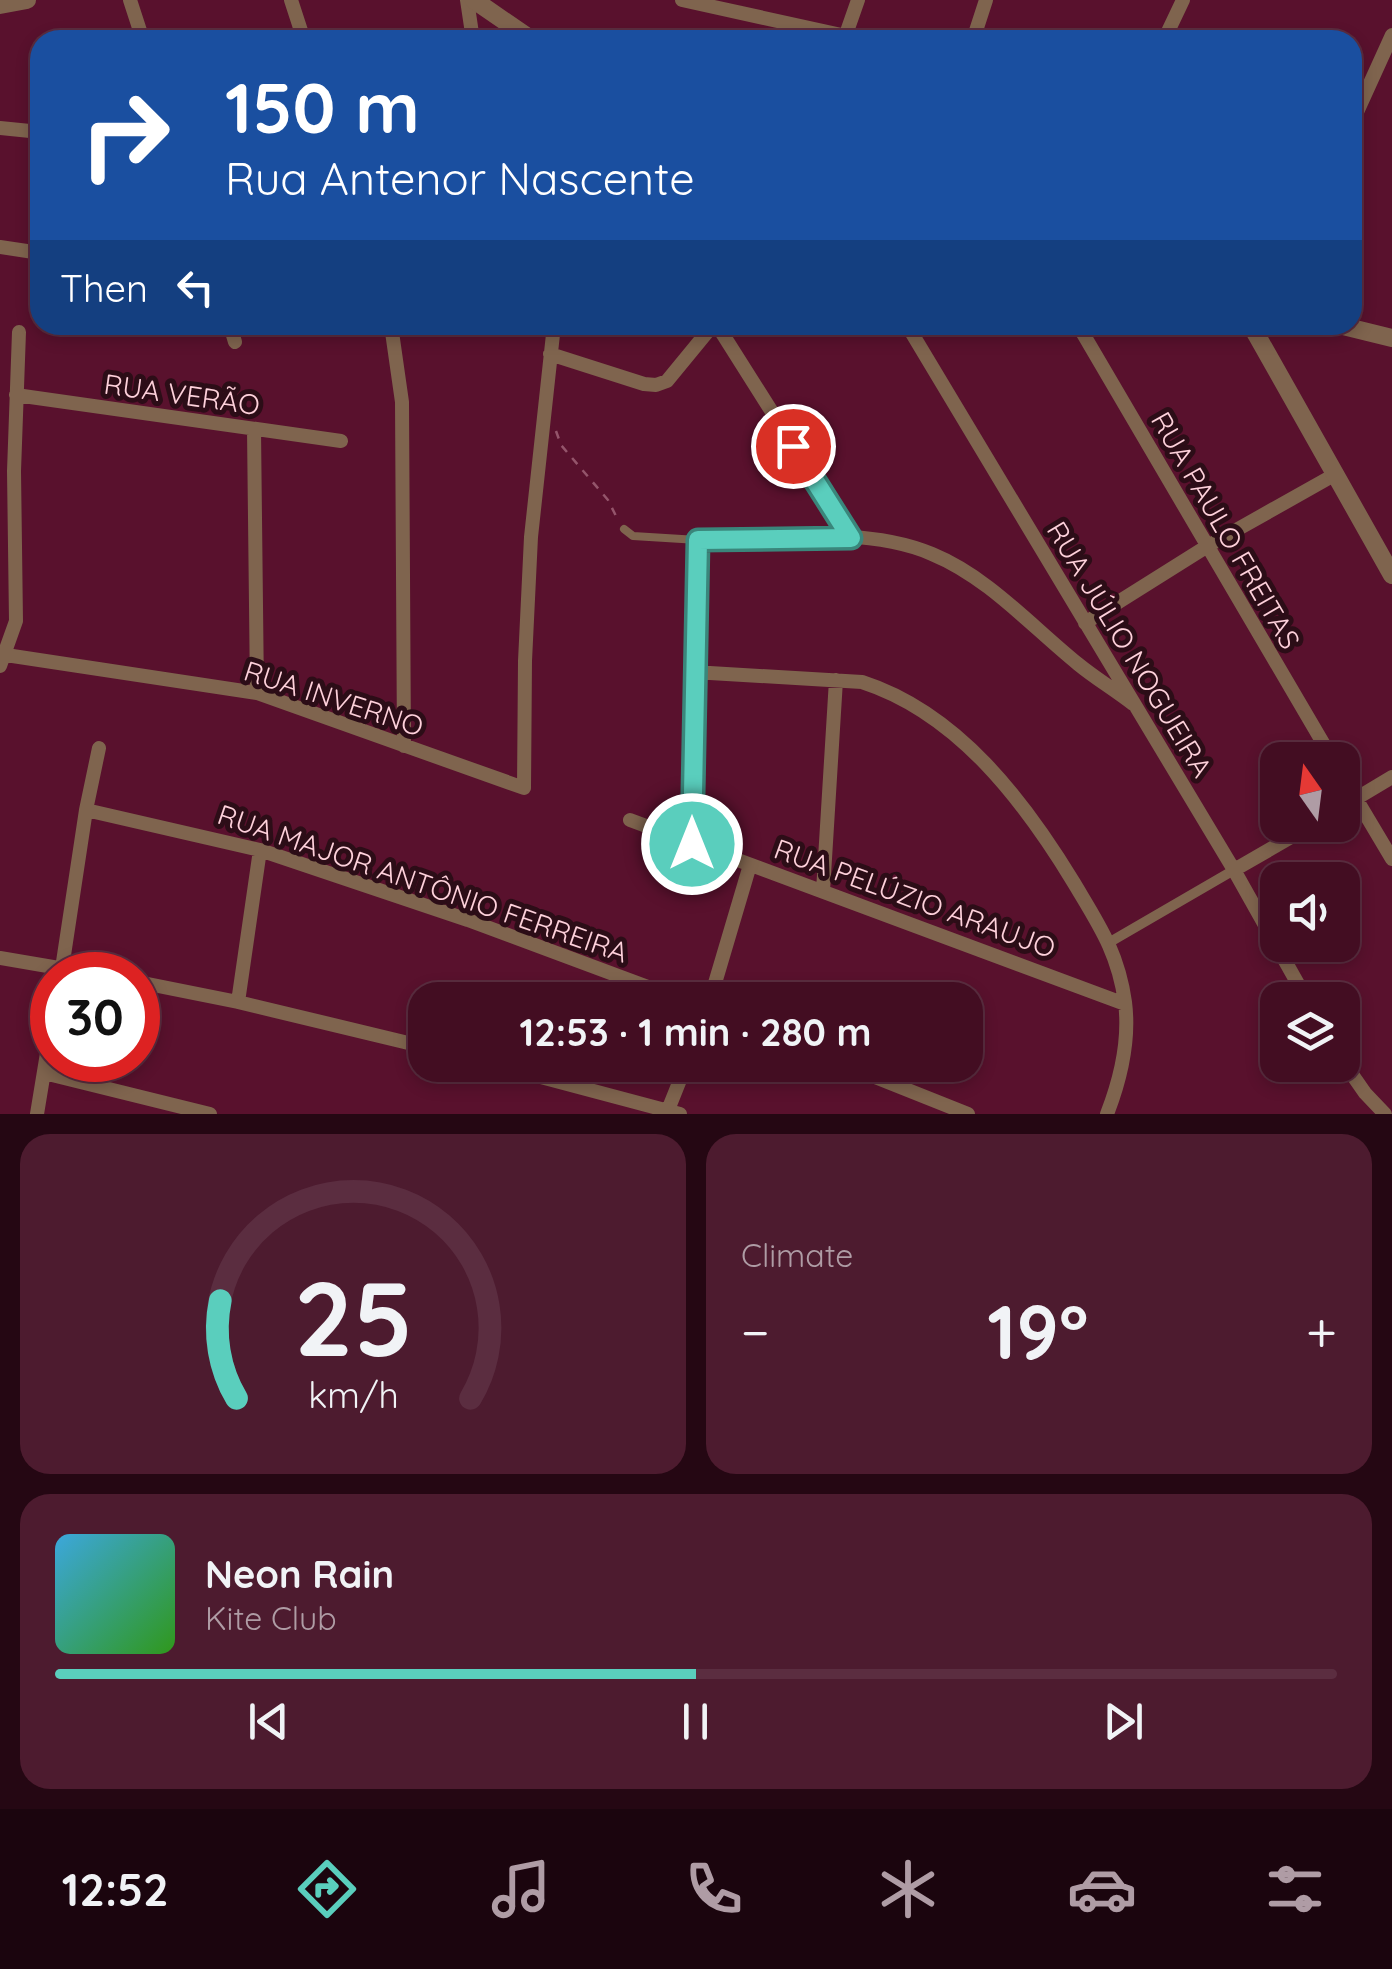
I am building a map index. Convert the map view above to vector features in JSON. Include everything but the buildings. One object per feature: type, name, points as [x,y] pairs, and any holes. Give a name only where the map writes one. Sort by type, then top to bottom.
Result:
[{"type":"street","points":[[0,5],[27,0]]},
{"type":"street","points":[[130,0],[140,30]]},
{"type":"street","points":[[291,0],[301,30]]},
{"type":"street","points":[[470,0],[472,30]]},
{"type":"street","points":[[470,0],[516,30]]},
{"type":"street","points":[[682,0],[730,5],[817,30]]},
{"type":"street","points":[[848,30],[858,0]]},
{"type":"street","points":[[976,30],[986,0]]},
{"type":"street","points":[[1169,30],[1183,0]]},
{"type":"street","points":[[1362,101],[1392,35]]},
{"type":"street","points":[[0,128],[30,131]]},
{"type":"street","points":[[0,248],[30,252]]},
{"type":"street","points":[[1362,331],[1392,338]]},
{"type":"street","points":[[3,660],[16,621],[7,470],[19,332]]},
{"type":"street","points":[[234,335],[236,342]]},
{"type":"street","points":[[392,335],[398,360],[402,447],[404,746]]},
{"type":"street","points":[[545,396],[553,335]]},
{"type":"street","points":[[550,354],[656,385],[667,381],[706,335]]},
{"type":"street","points":[[721,335],[851,538]]},
{"type":"street","name":"RUA JÚLIO NOGUEIRA","points":[[913,335],[1298,982]]},
{"type":"street","name":"RUA PAULO FREITAS","points":[[1084,335],[1323,742]]},
{"type":"street","points":[[1257,335],[1392,575]]},
{"type":"street","name":"RUA VERÃO","points":[[16,395],[341,442]]},
{"type":"street","name":"RUA INVERNO","points":[[3,660],[256,693],[524,788],[529,573],[545,396]]},
{"type":"street","points":[[254,430],[256,693]]},
{"type":"street","points":[[1084,623],[1334,475]]},
{"type":"street","points":[[692,844],[698,540],[851,538],[913,547],[953,564],[983,583],[1078,664],[1133,704]]},
{"type":"street","points":[[693,672],[862,682],[886,689],[914,705],[982,760],[1034,819],[1110,942],[1125,1004],[1124,1062],[1107,1114]]},
{"type":"street","points":[[824,892],[836,680]]},
{"type":"street","points":[[65,952],[86,810],[100,748]]},
{"type":"street","points":[[1360,797],[1392,777]]},
{"type":"street","points":[[1360,804],[1392,860]]},
{"type":"street","name":"RUA MAJOR ANTÔNIO FERREIRA","points":[[86,810],[260,850],[634,982]]},
{"type":"street","name":"RUA PELÚZIO ARAUJO","points":[[630,820],[1125,1004]]},
{"type":"street","points":[[1110,942],[1283,842]]},
{"type":"street","points":[[238,1002],[260,850]]},
{"type":"street","points":[[715,982],[750,865]]},
{"type":"street","points":[[0,958],[30,964]]},
{"type":"street","points":[[160,986],[408,1043]]},
{"type":"street","points":[[37,1114],[42,1082]]},
{"type":"street","points":[[84,1082],[210,1114]]},
{"type":"street","points":[[560,1082],[674,1112],[682,1082]]},
{"type":"street","points":[[888,1082],[968,1114]]},
{"type":"street","points":[[1357,1082],[1385,1114]]},
{"type":"lane","points":[[624,530],[633,536],[698,540]]},
{"type":"path","points":[[545,396],[562,445],[608,500],[624,530]]},
{"type":"route","points":[[692,844],[698,540],[851,538],[793,446]]}]
